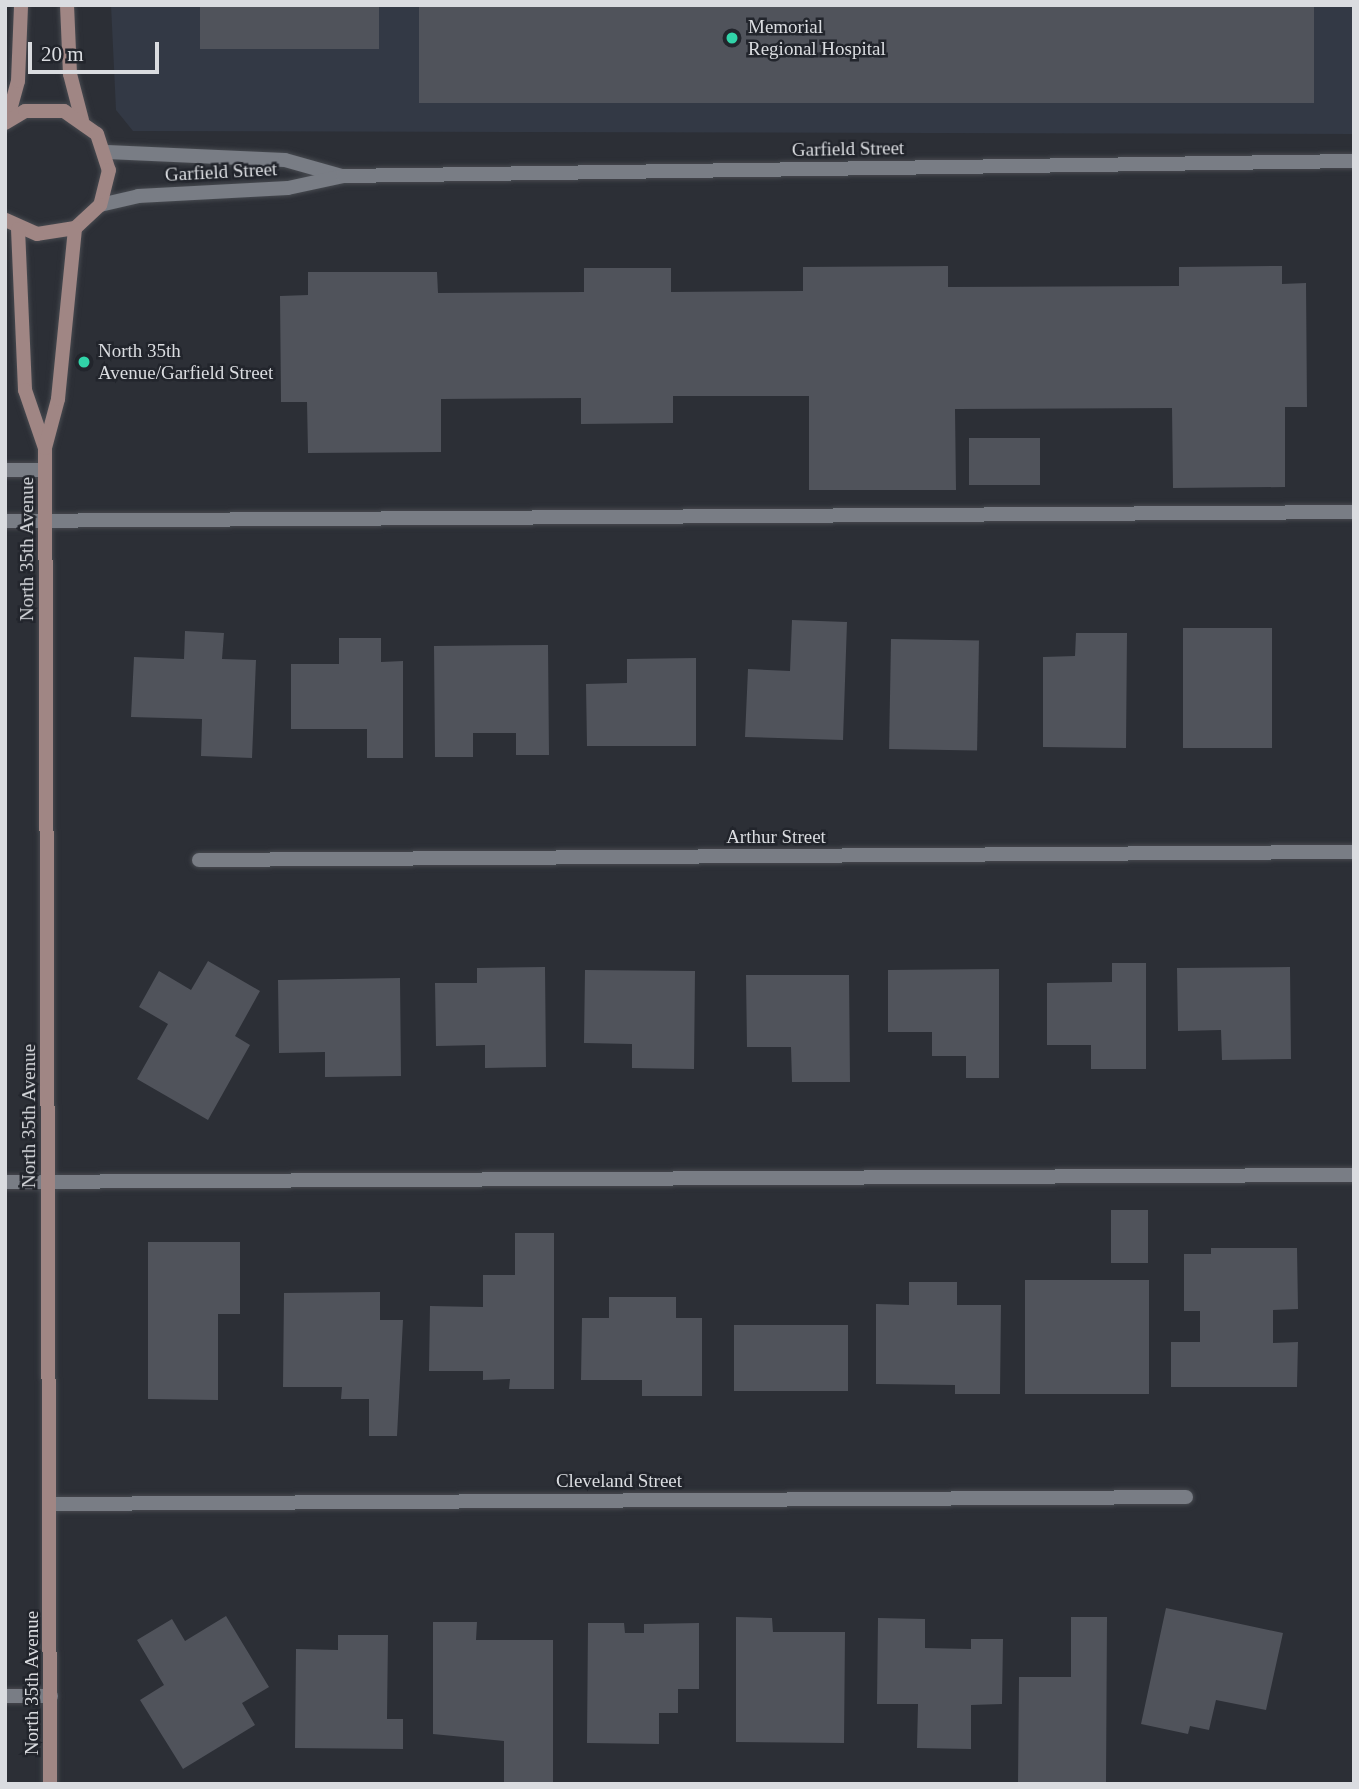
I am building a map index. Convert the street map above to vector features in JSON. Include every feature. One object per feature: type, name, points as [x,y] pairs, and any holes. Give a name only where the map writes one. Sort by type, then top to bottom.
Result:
[{"type":"street","points":[[6,122],[18,81],[21,5]]},
{"type":"street","points":[[5,220],[18,229],[56,235],[75,229],[100,205],[110,170],[107,152],[82,120],[70,75],[66,5]]},
{"type":"street","points":[[6,122],[45,108],[82,120]]},
{"type":"street","name":"Garfield Street","points":[[107,152],[272,159],[343,176]]},
{"type":"street","name":"Garfield Street","points":[[100,205],[138,196],[288,188],[343,176],[1354,161]]},
{"type":"street","name":"North 35th Avenue","points":[[18,229],[25,390],[45,448],[46,470],[48,1182],[52,1504],[50,1784]]},
{"type":"street","name":"North 35th Avenue","points":[[45,448],[58,400],[75,229]]},
{"type":"street","points":[[5,470],[46,470]]},
{"type":"street","points":[[5,521],[1354,512]]},
{"type":"street","name":"Arthur Street","points":[[199,860],[1354,852]]},
{"type":"street","points":[[5,1182],[1354,1175]]},
{"type":"street","name":"Cleveland Street","points":[[52,1504],[1186,1497]]},
{"type":"street","points":[[5,1696],[51,1696]]},
{"type":"shaded area","name":"Memorial Regional Hospital","points":[[111,5],[1354,5],[1354,134],[133,131],[116,110]]},
{"type":"building","points":[[200,5],[379,5],[379,49],[200,49]]},
{"type":"building","points":[[419,5],[1314,5],[1314,103],[419,103]]},
{"type":"building","points":[[948,266],[948,287],[1179,286],[1179,267],[1282,266],[1282,284],[1306,283],[1307,407],[1285,407],[1285,487],[1173,488],[1172,408],[955,409],[956,490],[809,490],[809,396],[673,396],[673,423],[581,424],[581,398],[441,399],[441,452],[308,453],[307,402],[281,402],[280,296],[308,295],[308,272],[437,272],[438,293],[584,292],[584,268],[671,268],[671,292],[803,291],[803,267]]},
{"type":"building","points":[[969,438],[1040,438],[1040,485],[969,485]]},
{"type":"building","points":[[792,620],[847,622],[843,740],[745,737],[748,669],[790,671]]},
{"type":"building","points":[[1183,628],[1272,628],[1272,748],[1183,748]]},
{"type":"building","points":[[185,631],[224,633],[222,659],[256,660],[252,758],[201,756],[202,719],[131,717],[134,657],[184,659]]},
{"type":"building","points":[[1076,633],[1127,633],[1126,748],[1043,747],[1043,657],[1075,656]]},
{"type":"building","points":[[339,638],[381,638],[381,662],[403,661],[403,758],[367,758],[367,729],[291,729],[291,664],[339,664]]},
{"type":"building","points":[[891,639],[979,641],[977,751],[889,749]]},
{"type":"building","points":[[548,645],[549,755],[516,755],[516,733],[473,733],[473,757],[435,757],[434,646]]},
{"type":"building","points":[[696,658],[696,746],[587,746],[586,684],[627,683],[627,659]]},
{"type":"building","points":[[208,961],[260,991],[235,1036],[250,1045],[208,1120],[137,1079],[168,1024],[139,1007],[159,971],[191,990]]},
{"type":"building","points":[[1112,963],[1146,963],[1146,1069],[1091,1069],[1091,1045],[1047,1045],[1047,983],[1112,982]]},
{"type":"building","points":[[545,967],[546,1067],[485,1068],[485,1045],[436,1046],[435,983],[477,983],[477,968]]},
{"type":"building","points":[[1290,967],[1291,1059],[1222,1060],[1221,1030],[1178,1031],[1177,968]]},
{"type":"building","points":[[999,969],[999,1078],[966,1078],[966,1056],[932,1056],[932,1032],[888,1032],[888,970]]},
{"type":"building","points":[[585,970],[695,971],[694,1069],[632,1068],[632,1044],[584,1043]]},
{"type":"building","points":[[746,975],[849,975],[850,1082],[792,1082],[791,1047],[747,1047]]},
{"type":"building","points":[[400,978],[401,1076],[325,1077],[325,1052],[279,1053],[278,980]]},
{"type":"building","points":[[1111,1210],[1148,1210],[1148,1263],[1111,1263]]},
{"type":"building","points":[[515,1233],[554,1233],[554,1389],[509,1389],[510,1379],[483,1380],[483,1371],[429,1371],[430,1306],[483,1307],[483,1275],[515,1275]]},
{"type":"building","points":[[148,1242],[240,1242],[240,1314],[218,1314],[218,1400],[148,1399]]},
{"type":"building","points":[[1211,1248],[1297,1248],[1298,1309],[1273,1310],[1273,1343],[1298,1342],[1297,1387],[1171,1387],[1171,1342],[1200,1342],[1200,1311],[1184,1311],[1184,1254],[1211,1254]]},
{"type":"building","points":[[1025,1280],[1149,1280],[1149,1394],[1025,1394]]},
{"type":"building","points":[[909,1282],[957,1282],[957,1305],[1001,1305],[1000,1394],[955,1394],[955,1385],[876,1384],[876,1304],[909,1305]]},
{"type":"building","points":[[380,1292],[380,1320],[403,1320],[397,1436],[369,1436],[369,1399],[341,1399],[342,1387],[283,1387],[284,1293]]},
{"type":"building","points":[[609,1297],[676,1297],[676,1318],[702,1318],[702,1396],[642,1396],[642,1380],[581,1380],[582,1318],[609,1318]]},
{"type":"building","points":[[734,1325],[848,1325],[848,1391],[734,1391]]},
{"type":"building","points":[[1166,1608],[1283,1633],[1266,1710],[1216,1700],[1209,1730],[1190,1726],[1188,1734],[1141,1724]]},
{"type":"building","points":[[226,1616],[269,1687],[242,1703],[255,1725],[183,1769],[140,1700],[164,1685],[137,1640],[172,1619],[185,1641]]},
{"type":"building","points":[[736,1617],[772,1618],[773,1632],[845,1632],[844,1743],[736,1742]]},
{"type":"building","points":[[1071,1617],[1107,1617],[1106,1784],[1018,1784],[1019,1677],[1071,1677]]},
{"type":"building","points":[[878,1618],[925,1619],[925,1648],[971,1649],[971,1639],[1003,1639],[1002,1704],[971,1705],[971,1749],[917,1748],[918,1704],[877,1704]]},
{"type":"building","points":[[433,1622],[477,1622],[476,1640],[553,1640],[553,1784],[504,1784],[504,1741],[433,1734]]},
{"type":"building","points":[[588,1623],[624,1623],[625,1633],[644,1633],[644,1624],[699,1623],[699,1689],[678,1689],[678,1713],[659,1713],[659,1744],[587,1743]]},
{"type":"building","points":[[338,1635],[388,1635],[387,1719],[403,1719],[403,1749],[295,1748],[296,1649],[338,1650]]},
{"type":"place","name":"Memorial Regional Hospital","points":[[732,38]]},
{"type":"place","name":"North 35th Avenue/Garfield Street","points":[[84,362]]}]
